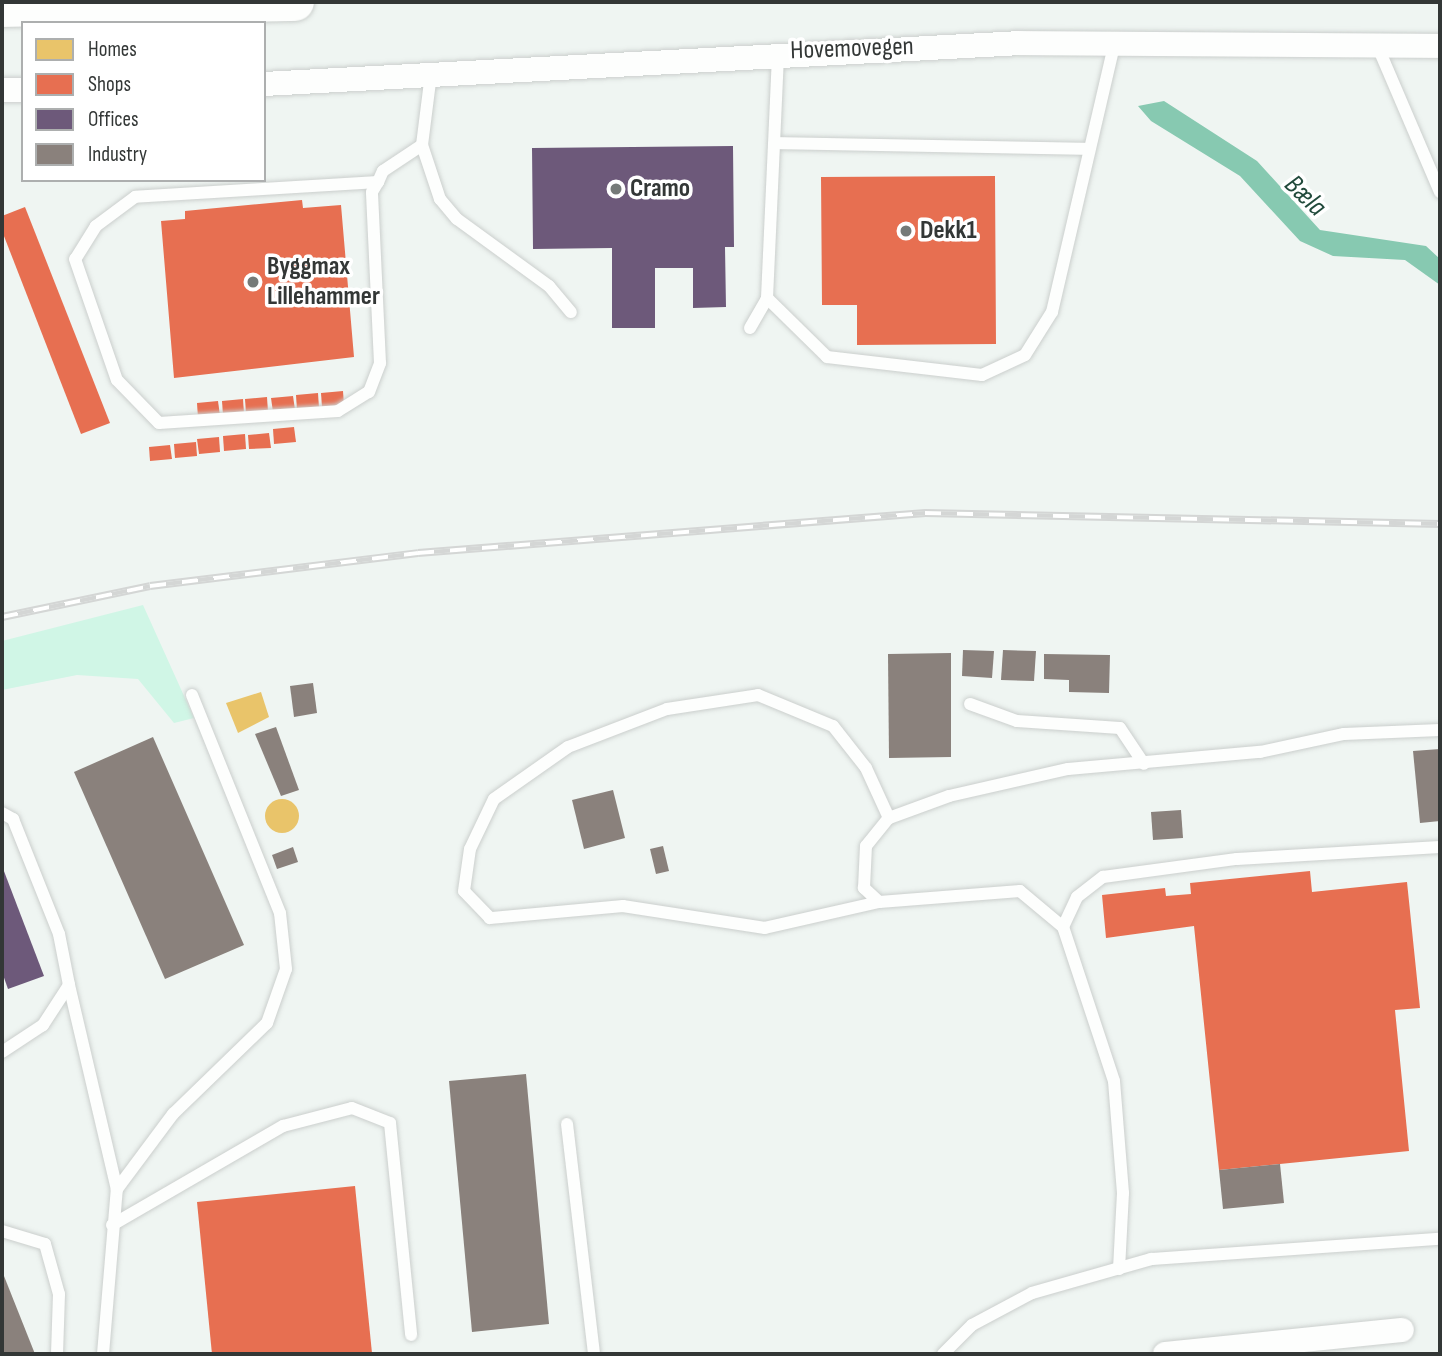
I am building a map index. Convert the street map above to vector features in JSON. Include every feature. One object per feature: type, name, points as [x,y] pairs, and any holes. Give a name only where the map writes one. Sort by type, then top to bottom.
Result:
[{"type":"highway","points":[[2,8],[295,2]]},
{"type":"street","name":"Hovemovegen","points":[[266,84],[778,52],[1114,45],[1440,46]]},
{"type":"street","points":[[2,90],[21,90]]},
{"type":"street","points":[[1165,1354],[1402,1330]]},
{"type":"lane","points":[[1377,44],[1440,192]]},
{"type":"lane","points":[[767,298],[827,357],[982,375],[1025,355],[1052,312],[1114,45]]},
{"type":"lane","points":[[750,328],[767,298],[778,143],[778,52]]},
{"type":"lane","points":[[431,74],[422,145],[440,199],[457,219],[549,286],[571,312]]},
{"type":"lane","points":[[778,143],[1090,149]]},
{"type":"lane","points":[[377,182],[135,197],[96,226],[75,259],[117,380],[159,423],[338,411],[369,392],[380,362],[372,192],[383,171],[422,145]]},
{"type":"lane","points":[[117,1189],[173,1114],[267,1023],[286,969],[280,913],[192,695]]},
{"type":"lane","points":[[889,818],[866,768],[833,726],[758,695],[667,709],[568,747],[494,799],[470,849],[464,891],[491,918],[623,906],[765,928],[879,902],[1020,891],[1063,927],[1114,1081],[1123,1193],[1119,1269]]},
{"type":"lane","points":[[970,704],[1017,721],[1120,727],[1144,764]]},
{"type":"lane","points":[[879,902],[864,888],[866,846],[889,818],[949,796],[1068,769],[1260,752],[1344,734],[1440,730]]},
{"type":"lane","points":[[2,813],[13,819],[59,934],[117,1189],[103,1354]]},
{"type":"lane","points":[[1063,927],[1077,897],[1102,877],[1237,859],[1440,847]]},
{"type":"lane","points":[[2,1052],[43,1025],[69,985]]},
{"type":"lane","points":[[112,1225],[283,1126],[352,1108],[390,1123],[411,1335]]},
{"type":"lane","points":[[566,1124],[594,1354]]},
{"type":"lane","points":[[2,1231],[45,1244],[59,1294],[57,1354]]},
{"type":"lane","points":[[943,1354],[972,1325],[1032,1293],[1119,1269],[1270,1248],[1440,1239]]},
{"type":"shaded area","points":[[1164,101],[1257,161],[1320,230],[1426,246],[1440,259],[1440,285],[1405,260],[1333,256],[1300,241],[1240,176],[1151,121],[1138,106]]},
{"type":"shaded area","points":[[143,605],[194,718],[174,723],[138,679],[77,675],[2,690],[2,641]]},
{"type":"building: Homes","points":[[261,692],[269,717],[238,733],[226,703]]},
{"type":"building: Homes","points":[[282,799],[294,804],[299,816],[294,828],[282,833],[270,828],[265,816],[270,804]]},
{"type":"building: Shops","points":[[995,176],[996,344],[857,345],[857,305],[822,305],[821,177]]},
{"type":"building: Shops","points":[[302,200],[303,208],[341,205],[354,357],[174,378],[161,221],[185,219],[185,211]]},
{"type":"building: Shops","points":[[25,207],[110,423],[81,434],[2,231],[2,216]]},
{"type":"building: Shops","points":[[343,391],[344,405],[322,407],[321,393]]},
{"type":"building: Shops","points":[[318,393],[319,408],[297,410],[296,395]]},
{"type":"building: Shops","points":[[293,396],[295,410],[273,412],[271,398]]},
{"type":"building: Shops","points":[[267,397],[268,412],[246,413],[245,399]]},
{"type":"building: Shops","points":[[243,399],[244,414],[223,415],[222,401]]},
{"type":"building: Shops","points":[[218,401],[220,416],[198,418],[197,403]]},
{"type":"building: Shops","points":[[294,427],[296,442],[274,444],[273,429]]},
{"type":"building: Shops","points":[[269,433],[271,448],[249,449],[248,435]]},
{"type":"building: Shops","points":[[245,434],[246,449],[224,451],[223,436]]},
{"type":"building: Shops","points":[[219,437],[220,452],[199,454],[197,439]]},
{"type":"building: Shops","points":[[196,442],[197,456],[175,458],[174,444]]},
{"type":"building: Shops","points":[[170,445],[172,459],[150,461],[149,447]]},
{"type":"building: Shops","points":[[1310,871],[1312,892],[1407,882],[1420,1008],[1395,1010],[1409,1151],[1219,1170],[1194,926],[1106,938],[1102,895],[1165,888],[1166,896],[1191,894],[1190,883]]},
{"type":"building: Shops","points":[[355,1186],[372,1353],[212,1354],[197,1202]]},
{"type":"building: Offices","points":[[733,146],[734,247],[725,247],[726,307],[693,308],[693,268],[655,268],[655,328],[612,328],[612,248],[533,249],[532,148]]},
{"type":"building: Offices","points":[[2,866],[44,976],[8,989],[2,972]]},
{"type":"building: Industry","points":[[963,650],[994,651],[992,678],[962,676]]},
{"type":"building: Industry","points":[[1003,650],[1036,651],[1034,681],[1001,680]]},
{"type":"building: Industry","points":[[951,653],[951,757],[889,758],[888,654]]},
{"type":"building: Industry","points":[[1044,654],[1110,655],[1109,693],[1069,692],[1069,680],[1044,679]]},
{"type":"building: Industry","points":[[313,683],[317,713],[294,717],[290,686]]},
{"type":"building: Industry","points":[[276,727],[299,790],[281,796],[255,734]]},
{"type":"building: Industry","points":[[153,737],[244,945],[165,979],[74,772]]},
{"type":"building: Industry","points":[[1440,749],[1440,821],[1420,823],[1413,751]]},
{"type":"building: Industry","points":[[613,790],[625,838],[584,849],[572,800]]},
{"type":"building: Industry","points":[[1181,810],[1183,838],[1153,840],[1151,812]]},
{"type":"building: Industry","points":[[663,846],[669,871],[656,874],[650,849]]},
{"type":"building: Industry","points":[[293,847],[298,862],[277,869],[272,855]]},
{"type":"building: Industry","points":[[526,1074],[549,1324],[472,1332],[449,1081]]},
{"type":"building: Industry","points":[[1280,1164],[1284,1203],[1223,1209],[1219,1170]]},
{"type":"building: Industry","points":[[2,1271],[35,1354],[2,1354]]},
{"type":"railway","points":[[2,617],[150,586],[418,553],[925,513],[1440,524]]},
{"type":"place","name":"Cramo","points":[[616,189]]},
{"type":"place","name":"Dekk1","points":[[906,231]]},
{"type":"place","name":"Byggmax Lillehammer","points":[[253,282]]},
{"type":"water label","name":"Bæla","points":[[1305,196]]}]
